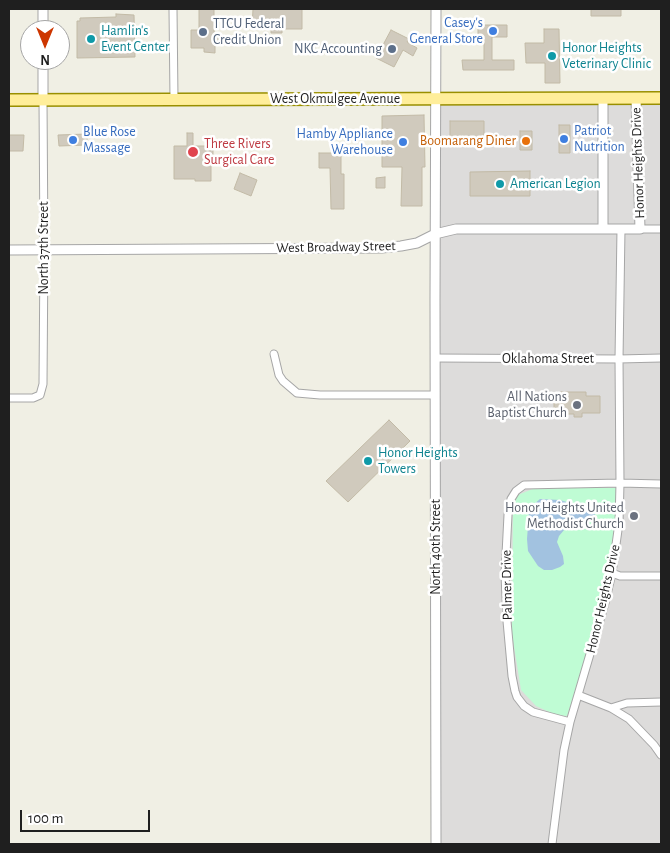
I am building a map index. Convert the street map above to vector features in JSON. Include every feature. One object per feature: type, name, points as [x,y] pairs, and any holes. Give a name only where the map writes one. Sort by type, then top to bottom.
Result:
[{"type":"main road","name":"West Okmulgee Avenue","points":[[9,100],[661,98]]},
{"type":"street","points":[[173,9],[174,99]]},
{"type":"street","name":"North 40th Street","points":[[436,9],[436,844]]},
{"type":"street","points":[[43,70],[43,100]]},
{"type":"street","points":[[602,98],[603,228]]},
{"type":"street","name":"Honor Heights Drive","points":[[636,98],[640,229]]},
{"type":"street","name":"North 37th Street","points":[[9,398],[33,398],[40,395],[43,384],[43,100]]},
{"type":"street","name":"West Broadway Street","points":[[9,250],[382,248],[417,243],[435,234],[456,229],[661,229]]},
{"type":"street","name":"Honor Heights Drive","points":[[552,844],[564,750],[570,722],[598,630],[612,573],[619,523],[621,229]]},
{"type":"street","points":[[274,354],[279,375],[297,393],[320,395],[435,395]]},
{"type":"street","name":"Oklahoma Street","points":[[435,358],[661,358]]},
{"type":"street","name":"Palmer Drive","points":[[570,722],[533,712],[521,702],[515,691],[507,622],[505,574],[508,515],[511,499],[516,491],[524,485],[661,484]]},
{"type":"street","points":[[612,573],[620,576],[661,576]]},
{"type":"street","points":[[578,695],[611,708],[629,719],[654,745],[661,756]]},
{"type":"street","points":[[611,708],[627,703],[661,702]]},
{"type":"shaded area","points":[[436,99],[661,99],[661,844],[436,844]]},
{"type":"green space","points":[[535,488],[617,488],[615,526],[605,584],[589,648],[567,716],[556,715],[536,706],[521,690],[512,634],[513,503],[518,495]]},
{"type":"water","points":[[540,499],[560,500],[576,507],[588,505],[594,507],[595,514],[591,519],[572,525],[559,536],[557,542],[564,564],[552,570],[544,570],[538,566],[528,551],[529,512]]},
{"type":"building","name":"TTCU Federal Credit Union","points":[[199,9],[214,9],[214,31],[215,34],[218,34],[218,45],[215,45],[215,53],[204,52],[204,48],[191,48],[191,30],[199,30]]},
{"type":"building","points":[[253,9],[302,9],[302,29],[282,29],[282,33],[271,33],[271,28],[252,28]]},
{"type":"building","points":[[591,9],[621,9],[621,16],[591,16]]},
{"type":"building","points":[[116,14],[134,15],[135,57],[77,58],[77,21],[80,21],[80,18],[116,17]]},
{"type":"building","points":[[478,25],[507,25],[507,37],[492,37],[492,60],[514,60],[514,70],[463,70],[462,60],[484,60],[484,37],[478,37]]},
{"type":"building","name":"Honor Heights Veterinary Clinic","points":[[544,29],[559,29],[560,83],[545,83],[545,63],[526,63],[525,43],[544,43]]},
{"type":"building","name":"NKC Accounting","points":[[391,30],[409,39],[407,42],[417,48],[413,56],[403,50],[394,67],[376,58]]},
{"type":"building","name":"Hamby Appliance Warehouse","points":[[424,115],[425,167],[422,167],[422,206],[401,206],[402,167],[382,167],[382,116]]},
{"type":"building","points":[[450,121],[484,121],[484,147],[475,147],[474,143],[456,143],[456,140],[450,140]]},
{"type":"building","name":"Patriot Nutrition","points":[[559,125],[570,125],[570,153],[559,153]]},
{"type":"building","name":"Boomarang Diner","points":[[520,131],[532,131],[532,150],[520,150]]},
{"type":"building","name":"Three Rivers Surgical Care","points":[[187,133],[193,133],[193,146],[213,146],[211,181],[174,179],[174,146],[187,146]]},
{"type":"building","name":"Blue Rose Massage","points":[[87,134],[87,145],[59,146],[58,135]]},
{"type":"building","points":[[9,135],[24,135],[23,151],[9,151]]},
{"type":"building","points":[[319,153],[341,153],[341,174],[344,174],[344,209],[331,209],[330,168],[319,168]]},
{"type":"building","name":"American Legion","points":[[530,171],[530,196],[470,196],[470,172]]},
{"type":"building","points":[[240,173],[257,180],[251,196],[234,189]]},
{"type":"building","points":[[385,177],[385,188],[376,188],[376,178]]},
{"type":"building","name":"All Nations Baptist Church","points":[[561,392],[586,392],[586,396],[600,396],[600,413],[582,413],[582,417],[574,417],[574,414],[554,412],[554,397],[561,398]]},
{"type":"building","name":"Honor Heights Towers","points":[[389,420],[410,441],[348,502],[326,481]]},
{"type":"place","name":"Casey's General Store","points":[[493,31]]},
{"type":"place","name":"TTCU Federal Credit Union","points":[[203,32]]},
{"type":"place","name":"Hamlin's Event Center","points":[[91,39]]},
{"type":"place","name":"NKC Accounting","points":[[392,49]]},
{"type":"place","name":"Honor Heights Veterinary Clinic","points":[[552,56]]},
{"type":"place","name":"Patriot Nutrition","points":[[564,139]]},
{"type":"place","name":"Blue Rose Massage","points":[[73,140]]},
{"type":"place","name":"Boomarang Diner","points":[[526,141]]},
{"type":"place","name":"Hamby Appliance Warehouse","points":[[403,142]]},
{"type":"place","name":"Three Rivers Surgical Care","points":[[193,152]]},
{"type":"place","name":"American Legion","points":[[500,184]]},
{"type":"place","name":"All Nations Baptist Church","points":[[577,405]]},
{"type":"place","name":"Honor Heights Towers","points":[[368,461]]},
{"type":"place","name":"Honor Heights United Methodist Church","points":[[634,516]]}]
